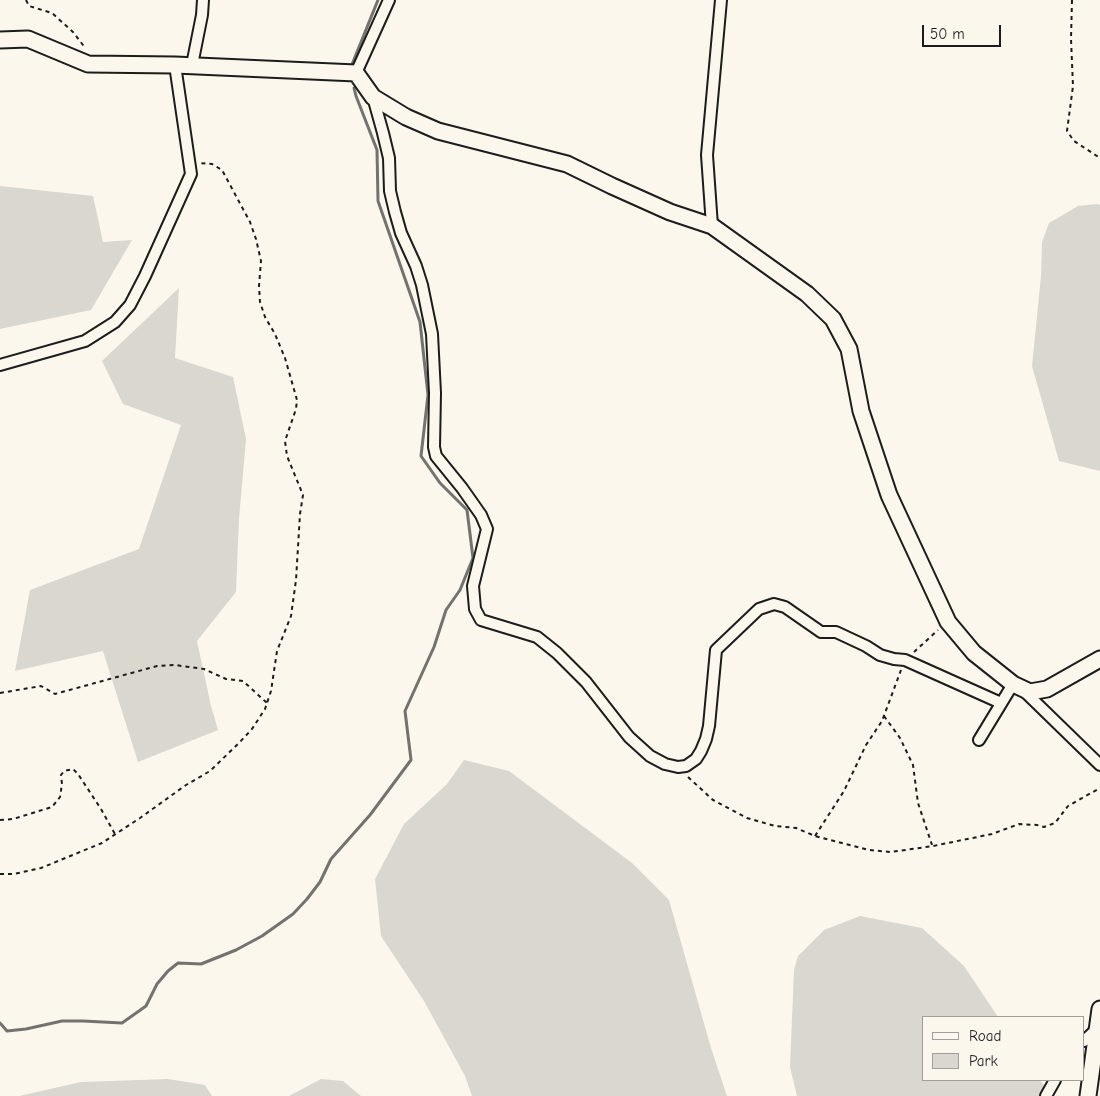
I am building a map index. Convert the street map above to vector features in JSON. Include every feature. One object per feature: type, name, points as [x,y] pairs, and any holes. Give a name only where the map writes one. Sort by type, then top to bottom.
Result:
[{"type":"street","points":[[192,66],[203,0]]},
{"type":"street","points":[[356,73],[389,0]]},
{"type":"street","points":[[712,226],[707,155],[721,0]]},
{"type":"street","points":[[0,40],[28,39],[88,64],[175,65],[356,73]]},
{"type":"street","points":[[0,366],[85,341],[116,322],[130,305],[191,174],[175,65]]},
{"type":"street","points":[[356,73],[373,97],[389,158],[390,191],[395,212],[401,233],[416,266],[422,285],[432,334],[434,447],[436,456],[481,515],[487,529],[473,586],[475,609],[481,620],[537,638],[586,682],[628,737],[650,756],[678,768],[686,766],[696,759],[706,739],[709,726],[716,650],[759,609],[774,604],[785,607],[822,632],[836,632],[880,655],[905,660],[1001,703]]},
{"type":"street","points":[[373,97],[406,117],[438,131],[567,164],[670,212],[712,226],[808,294],[833,319],[849,349],[861,411],[889,495],[948,622],[974,653],[1018,687],[1100,765]]},
{"type":"street","points":[[1018,687],[1030,692],[1047,689],[1100,659]]},
{"type":"street","points":[[979,740],[1001,703],[1018,687]]},
{"type":"street","points":[[1088,1096],[1100,1009]]},
{"type":"street","points":[[1085,1040],[1097,1029]]},
{"type":"street","points":[[1046,1096],[1054,1081]]},
{"type":"path","points":[[26,0],[29,6],[52,13],[73,32],[83,45],[88,64]]},
{"type":"path","points":[[1072,0],[1070,39],[1073,86],[1067,130],[1074,141],[1100,158]]},
{"type":"path","points":[[0,874],[14,874],[41,868],[102,842],[210,771],[252,729],[265,709],[271,691],[277,651],[291,616],[303,495],[287,456],[285,441],[296,409],[297,400],[285,358],[275,334],[265,317],[260,302],[260,261],[256,239],[250,222],[222,170],[212,164],[189,162]]},
{"type":"path","points":[[815,836],[844,791],[866,745],[882,721],[905,660],[948,622]]},
{"type":"path","points":[[0,693],[41,686],[55,694],[157,666],[175,665],[204,669],[226,679],[243,681],[267,703]]},
{"type":"path","points":[[884,716],[900,738],[913,764],[918,803],[932,846]]},
{"type":"path","points":[[678,768],[713,800],[747,818],[775,826],[796,828],[815,836],[869,850],[891,852],[992,834],[1019,824],[1036,824],[1044,827],[1055,823],[1068,806],[1100,788]]},
{"type":"path","points":[[0,820],[13,819],[52,806],[60,797],[61,775],[64,771],[72,769],[78,774],[115,834]]},
{"type":"green space","points":[[0,186],[93,196],[103,242],[132,240],[91,310],[0,329]]},
{"type":"green space","points":[[1100,205],[1100,471],[1059,461],[1032,366],[1041,276],[1042,242],[1049,223],[1078,206]]},
{"type":"green space","points":[[179,288],[175,358],[233,377],[246,439],[239,519],[236,592],[197,641],[218,730],[138,762],[103,651],[15,671],[30,590],[139,549],[181,425],[123,404],[102,361]]},
{"type":"green space","points":[[464,760],[509,771],[632,863],[669,900],[711,1048],[727,1096],[472,1096],[465,1076],[424,1001],[381,936],[375,879],[404,824],[447,784]]},
{"type":"green space","points":[[860,916],[922,928],[964,966],[997,1016],[922,1016],[922,1081],[1041,1081],[1051,1096],[797,1096],[790,1067],[794,970],[798,956],[824,930]]},
{"type":"green space","points":[[168,1079],[205,1085],[212,1096],[19,1096],[81,1082]]},
{"type":"green space","points":[[321,1079],[343,1081],[361,1096],[289,1096]]},
{"type":"waterway","points":[[351,67],[378,0]]},
{"type":"waterway","points":[[0,1023],[7,1031],[62,1021],[122,1023],[146,1006],[157,984],[178,963],[201,964],[236,950],[262,936],[293,914],[307,899],[320,882],[331,859],[370,815],[411,760],[405,711],[434,647],[446,610],[460,590],[473,558],[467,510],[440,483],[421,456],[428,395],[420,322],[378,201],[377,150],[354,88]]}]
